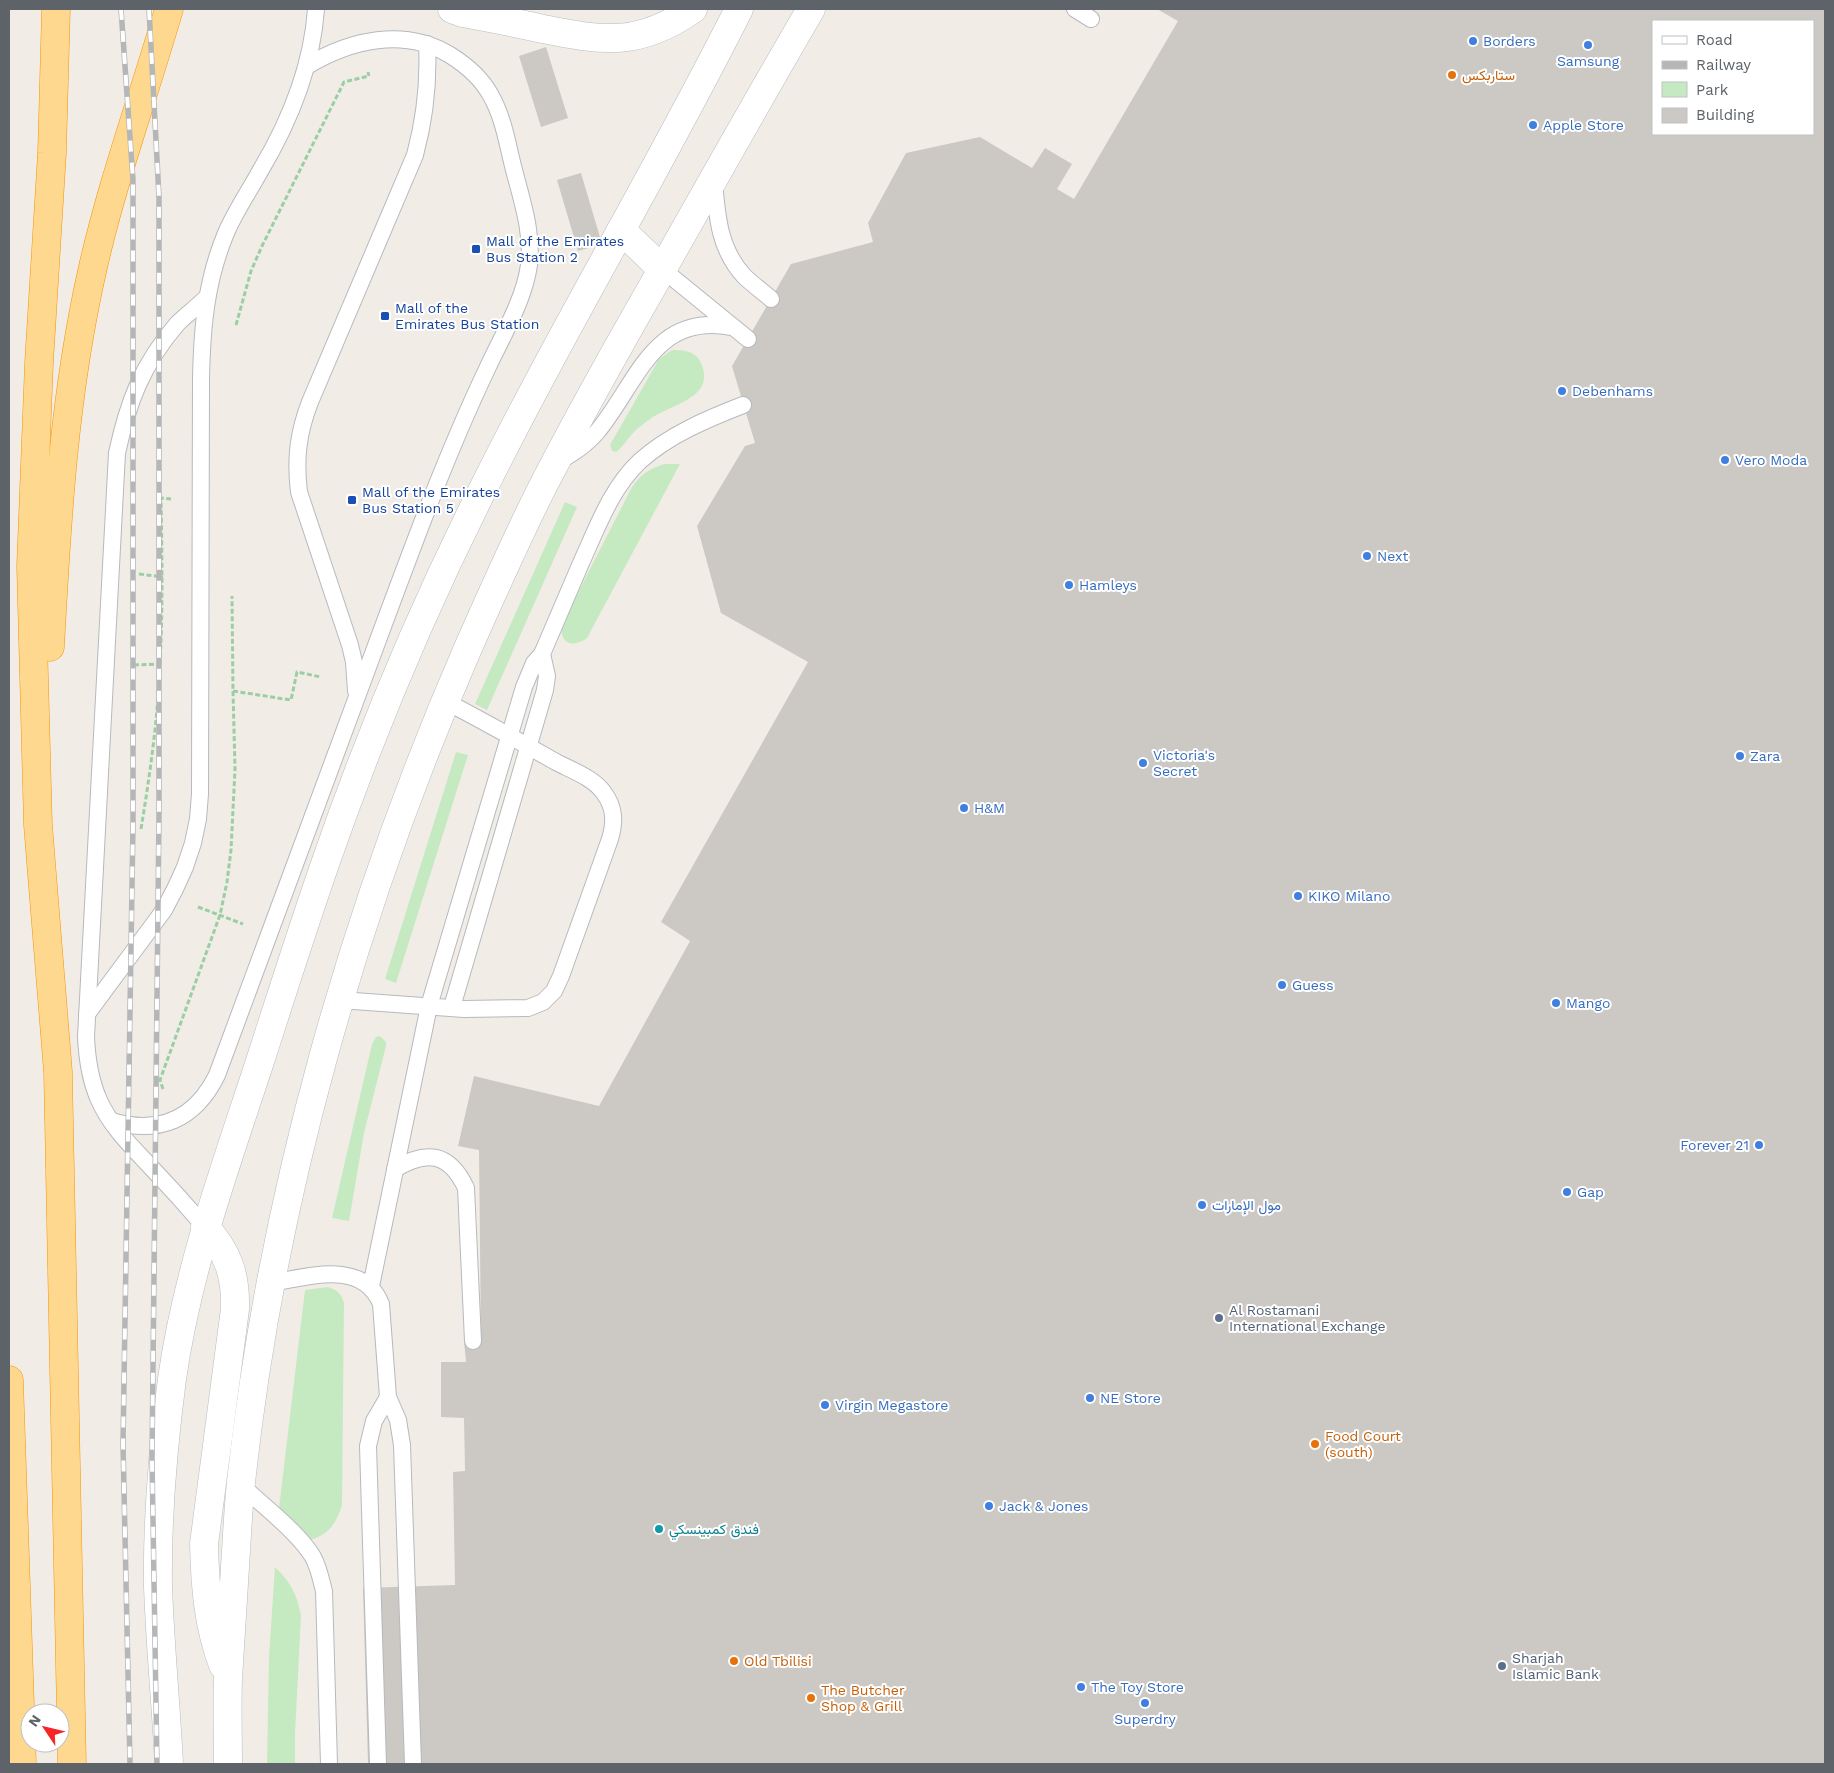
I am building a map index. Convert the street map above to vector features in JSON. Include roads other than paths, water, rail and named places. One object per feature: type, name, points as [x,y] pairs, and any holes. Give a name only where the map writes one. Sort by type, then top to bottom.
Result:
[{"type":"highway","points":[[56,9],[52,153],[31,566],[38,825],[58,1072],[72,1764]]},
{"type":"highway","points":[[38,825],[57,513],[70,389],[93,266],[109,205],[169,9]]},
{"type":"highway","points":[[9,1380],[22,1764]]},
{"type":"street","points":[[452,9],[590,38],[613,39],[635,36],[657,29],[693,9]]},
{"type":"street","points":[[170,1764],[158,1586],[164,1446],[172,1376],[185,1308],[206,1227],[326,862],[378,723],[421,620],[476,502],[535,387],[708,72],[739,9]]},
{"type":"street","points":[[228,1764],[228,1680],[241,1485],[255,1372],[271,1283],[305,1132],[340,1000],[389,849],[445,701],[499,578],[556,463],[593,391],[811,9]]},
{"type":"street","points":[[621,230],[662,269]]},
{"type":"street","points":[[206,1227],[218,1240],[226,1256],[232,1273],[235,1291],[235,1309],[204,1544],[204,1579],[208,1614],[216,1648],[228,1680]]},
{"type":"lane","points":[[87,1014],[164,910],[185,866],[193,843],[198,819],[200,794],[202,325],[206,298],[226,233],[241,202],[273,147],[294,103],[307,66],[316,9]]},
{"type":"lane","points":[[1075,9],[1091,18]]},
{"type":"lane","points":[[111,1121],[142,1127],[174,1121],[200,1102],[210,1089],[217,1075],[401,576],[444,466],[519,299],[528,268],[530,252],[527,220],[498,110],[490,93],[478,77],[463,63],[427,44],[408,40],[386,40],[344,47],[325,55],[307,66]]},
{"type":"lane","points":[[356,698],[356,681],[350,645],[299,492],[296,474],[298,437],[310,402],[415,155],[427,100],[429,72],[427,44]]},
{"type":"lane","points":[[714,179],[719,228],[723,245],[732,262],[745,277],[771,299]]},
{"type":"lane","points":[[662,269],[748,339]]},
{"type":"lane","points":[[206,298],[178,323],[156,352],[138,383],[125,417],[117,453],[86,1037],[87,1059],[92,1081],[111,1121],[206,1227]]},
{"type":"lane","points":[[556,463],[582,448],[598,431],[646,359],[659,344],[676,333],[698,326],[720,324],[732,327]]},
{"type":"lane","points":[[371,1286],[429,1006],[529,673],[534,663],[542,654],[604,511],[622,483],[639,462],[664,443],[707,419],[743,405]]},
{"type":"lane","points":[[452,1007],[545,690],[547,676],[542,654]]},
{"type":"lane","points":[[340,1000],[452,1007],[528,1008],[543,1002],[554,991],[561,976],[610,840],[614,823],[612,805],[603,790],[529,746],[445,701]]},
{"type":"lane","points":[[395,1169],[417,1158],[429,1157],[441,1160],[453,1166],[466,1188],[473,1341]]},
{"type":"lane","points":[[271,1283],[335,1274],[352,1277],[362,1280],[371,1286],[381,1304],[388,1397],[398,1420],[402,1444],[414,1764]]},
{"type":"lane","points":[[378,1764],[368,1446],[374,1421],[388,1397]]},
{"type":"lane","points":[[241,1485],[302,1542],[313,1558],[320,1574],[324,1591],[329,1764]]},
{"type":"railway","points":[[121,9],[133,180],[133,824],[123,1444],[130,1764]]},
{"type":"railway","points":[[149,9],[159,197],[159,814],[152,1459],[157,1764]]},
{"type":"place","name":"Borders","points":[[1473,41]]},
{"type":"place","name":"Samsung","points":[[1588,45]]},
{"type":"place","name":"ستاربكس","points":[[1452,75]]},
{"type":"place","name":"Apple Store","points":[[1533,125]]},
{"type":"place","name":"Mall of the Emirates Bus Station 2","points":[[476,249]]},
{"type":"place","name":"Mall of the Emirates Bus Station","points":[[385,316]]},
{"type":"place","name":"Debenhams","points":[[1562,391]]},
{"type":"place","name":"Vero Moda","points":[[1725,460]]},
{"type":"place","name":"Mall of the Emirates Bus Station 5","points":[[352,500]]},
{"type":"place","name":"Next","points":[[1367,556]]},
{"type":"place","name":"Hamleys","points":[[1069,585]]},
{"type":"place","name":"Zara","points":[[1740,756]]},
{"type":"place","name":"Victoria's Secret","points":[[1143,763]]},
{"type":"place","name":"H&M","points":[[964,808]]},
{"type":"place","name":"KIKO Milano","points":[[1298,896]]},
{"type":"place","name":"Guess","points":[[1282,985]]},
{"type":"place","name":"Mango","points":[[1556,1003]]},
{"type":"place","name":"Forever 21","points":[[1759,1145]]},
{"type":"place","name":"Gap","points":[[1567,1192]]},
{"type":"place","name":"مول الإمارات","points":[[1202,1205]]},
{"type":"place","name":"Al Rostamani International Exchange","points":[[1219,1318]]},
{"type":"place","name":"NE Store","points":[[1090,1398]]},
{"type":"place","name":"Virgin Megastore","points":[[825,1405]]},
{"type":"place","name":"Food Court (south)","points":[[1315,1444]]},
{"type":"place","name":"Jack & Jones","points":[[989,1506]]},
{"type":"place","name":"فندق كمبينسكي","points":[[659,1529]]},
{"type":"place","name":"Old Tbilisi","points":[[734,1661]]},
{"type":"place","name":"Sharjah Islamic Bank","points":[[1502,1666]]},
{"type":"place","name":"The Toy Store","points":[[1081,1687]]},
{"type":"place","name":"The Butcher Shop & Grill","points":[[811,1698]]},
{"type":"place","name":"Superdry","points":[[1145,1703]]}]
